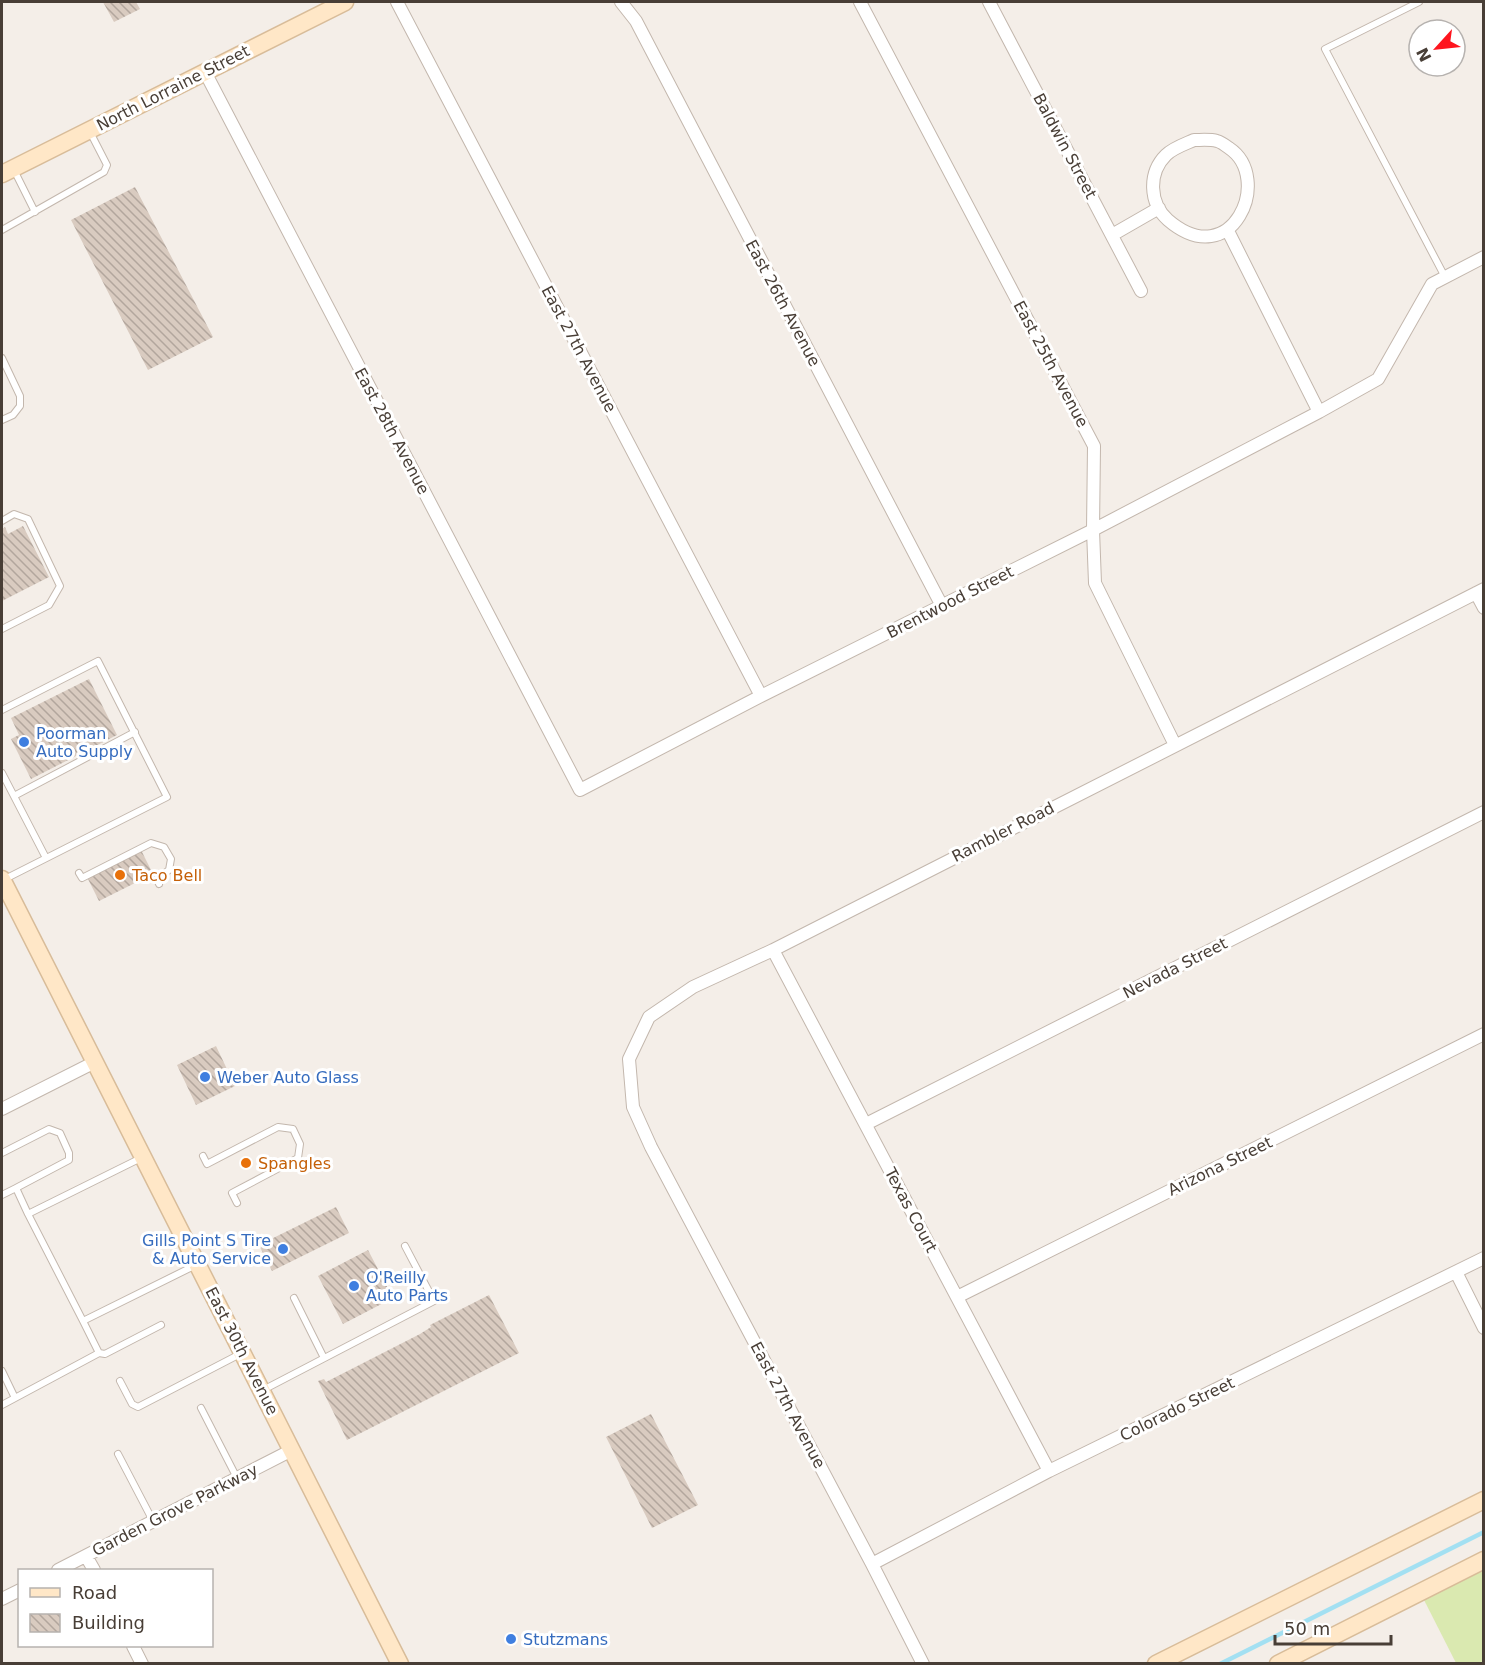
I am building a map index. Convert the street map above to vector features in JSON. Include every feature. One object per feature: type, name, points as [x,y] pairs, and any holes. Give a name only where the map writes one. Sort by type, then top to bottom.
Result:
[{"type":"street","name":"North Lorraine Street","points":[[7,171],[345,2]]},
{"type":"street","name":"East 27th Avenue","points":[[397,2],[761,696]]},
{"type":"street","name":"East 26th Avenue","points":[[621,2],[636,21],[942,606]]},
{"type":"street","name":"East 25th Avenue","points":[[860,2],[1095,446],[1093,530],[1095,583],[1175,745]]},
{"type":"street","name":"Baldwin Street","points":[[989,2],[1141,291]]},
{"type":"street","name":"East 28th Avenue","points":[[205,72],[580,790]]},
{"type":"street","points":[[1194,140],[1218,141],[1238,154],[1248,177],[1245,202],[1237,221],[1228,231],[1199,237],[1179,230],[1164,216],[1152,196],[1154,171],[1167,154],[1194,140]]},
{"type":"street","points":[[1112,235],[1159,208]]},
{"type":"street","points":[[1228,231],[1319,412]]},
{"type":"street","name":"Brentwood Street","points":[[580,790],[761,696],[1093,530],[1378,379],[1432,284],[1484,256]]},
{"type":"street","points":[[1480,591],[1484,608]]},
{"type":"street","name":"Rambler Road","points":[[651,1147],[633,1107],[629,1059],[649,1017],[693,987],[773,950],[1480,591]]},
{"type":"street","name":"Nevada Street","points":[[866,1124],[1484,812]]},
{"type":"street","name":"East 30th Avenue","points":[[2,880],[400,1664]]},
{"type":"street","name":"Texas Court","points":[[773,950],[1048,1471]]},
{"type":"street","name":"Arizona Street","points":[[957,1297],[1484,1034]]},
{"type":"street","points":[[2,1108],[94,1062]]},
{"type":"street","name":"East 27th Avenue","points":[[651,1147],[923,1664]]},
{"type":"street","name":"Colorado Street","points":[[872,1564],[1048,1471],[1484,1258]]},
{"type":"street","points":[[1456,1272],[1484,1328]]},
{"type":"street","name":"Garden Grove Parkway","points":[[60,1569],[292,1450]]},
{"type":"street","points":[[1156,1664],[1484,1500]]},
{"type":"street","points":[[86,1556],[93,1569]]},
{"type":"street","points":[[1278,1664],[1301,1658],[1484,1560]]},
{"type":"street","points":[[2,1599],[18,1591]]},
{"type":"street","points":[[134,1647],[142,1664]]},
{"type":"lane","points":[[1419,2],[1325,49],[1445,277]]},
{"type":"lane","points":[[2,230],[104,172],[107,165],[89,130]]},
{"type":"lane","points":[[7,171],[35,212]]},
{"type":"lane","points":[[2,358],[20,396],[20,406],[12,415],[2,420]]},
{"type":"lane","points":[[2,521],[14,514],[28,519],[60,586],[49,605],[2,629]]},
{"type":"lane","points":[[2,710],[98,661],[167,797],[2,880]]},
{"type":"lane","points":[[14,796],[135,732]]},
{"type":"lane","points":[[2,775],[45,858]]},
{"type":"lane","points":[[79,873],[82,878],[151,843],[164,847],[171,859],[169,870],[156,879],[159,884]]},
{"type":"lane","points":[[203,1156],[207,1164],[278,1127],[292,1129],[300,1143],[298,1158],[232,1193],[237,1203]]},
{"type":"lane","points":[[2,1153],[49,1130],[60,1133],[69,1153],[69,1160],[2,1195]]},
{"type":"lane","points":[[28,1214],[143,1157]]},
{"type":"lane","points":[[16,1188],[99,1353]]},
{"type":"lane","points":[[262,1391],[434,1302],[405,1246]]},
{"type":"lane","points":[[83,1321],[198,1264]]},
{"type":"lane","points":[[294,1298],[324,1358]]},
{"type":"lane","points":[[2,1405],[99,1353],[105,1354],[161,1325]]},
{"type":"lane","points":[[120,1381],[132,1404],[138,1407],[243,1353]]},
{"type":"lane","points":[[2,1371],[15,1398]]},
{"type":"lane","points":[[201,1408],[237,1478]]},
{"type":"lane","points":[[118,1454],[153,1522]]},
{"type":"green space","points":[[1483,1570],[1483,1663],[1456,1663],[1424,1600]]},
{"type":"building","points":[[103,2],[136,2],[140,9],[114,22]]},
{"type":"building","points":[[135,187],[213,337],[148,370],[71,220]]},
{"type":"building","points":[[23,526],[49,577],[2,601],[2,529],[5,527],[8,534]]},
{"type":"building","points":[[89,679],[117,735],[31,779],[11,739],[19,735],[11,718]]},
{"type":"building","name":"Taco Bell","points":[[141,850],[153,874],[99,901],[87,877]]},
{"type":"building","points":[[216,1046],[235,1086],[196,1105],[177,1065]]},
{"type":"building","points":[[336,1207],[349,1233],[272,1271],[259,1245]]},
{"type":"building","points":[[368,1250],[393,1298],[343,1324],[318,1276]]},
{"type":"building","points":[[489,1295],[519,1353],[347,1440],[318,1381],[324,1379],[326,1382],[420,1334],[431,1327],[430,1325]]},
{"type":"building","points":[[651,1414],[698,1505],[652,1528],[606,1437]]},
{"type":"waterway","points":[[1220,1664],[1484,1532]]},
{"type":"place","name":"Poorman Auto Supply","points":[[24,742]]},
{"type":"place","name":"Taco Bell","points":[[120,875]]},
{"type":"place","name":"Weber Auto Glass","points":[[205,1077]]},
{"type":"place","name":"Spangles","points":[[246,1163]]},
{"type":"place","name":"Gills Point S Tire & Auto Service","points":[[283,1249]]},
{"type":"place","name":"O'Reilly Auto Parts","points":[[354,1286]]},
{"type":"place","name":"Stutzmans","points":[[511,1639]]}]
